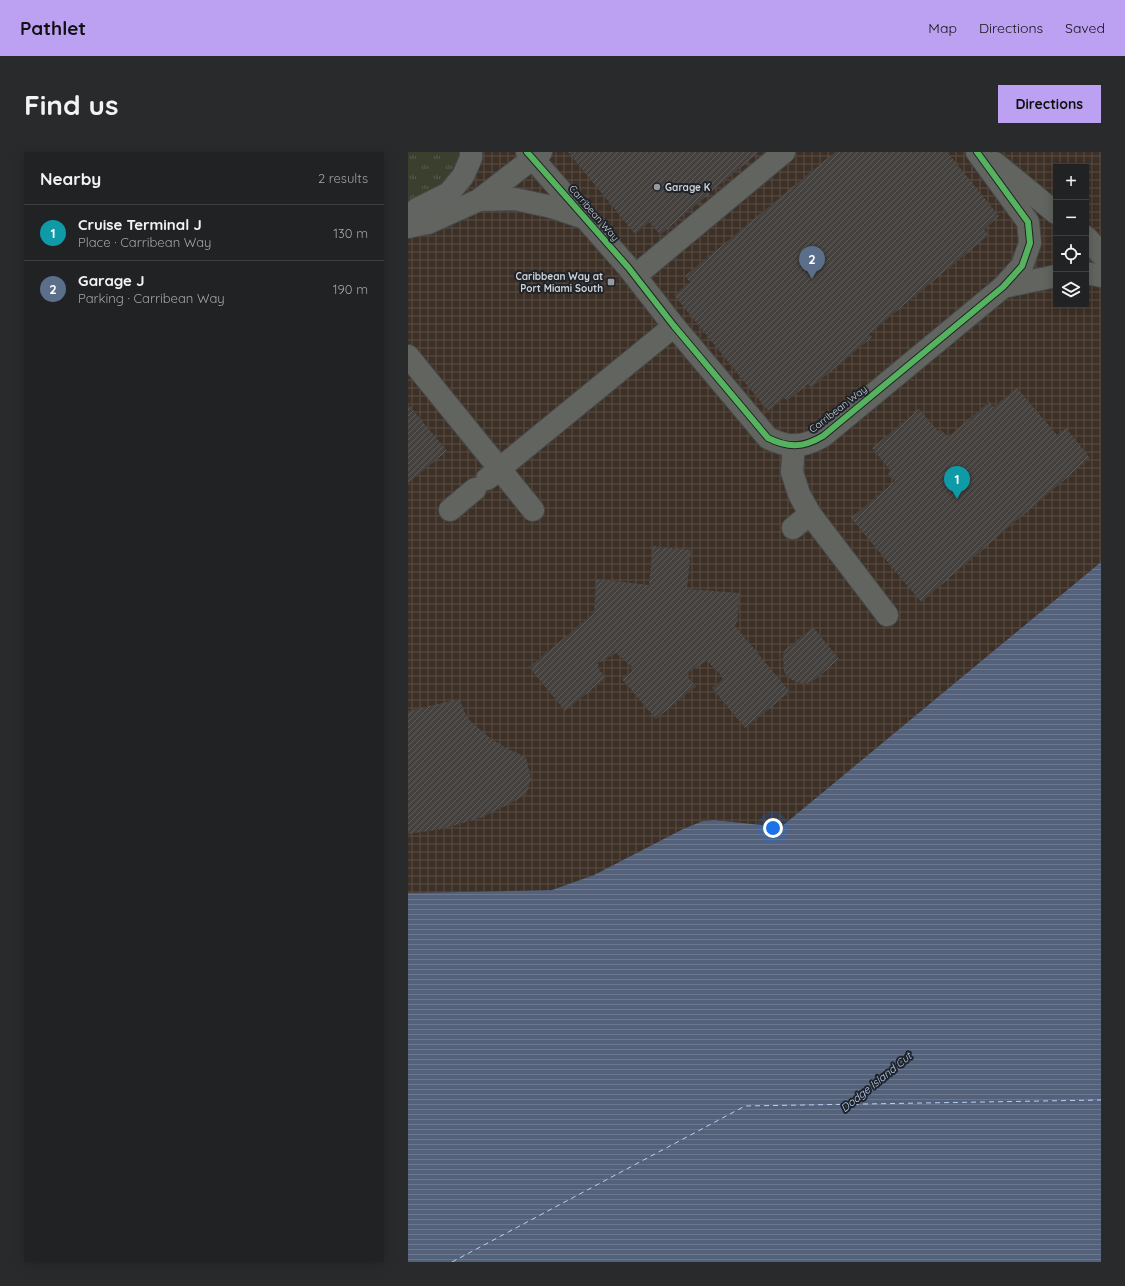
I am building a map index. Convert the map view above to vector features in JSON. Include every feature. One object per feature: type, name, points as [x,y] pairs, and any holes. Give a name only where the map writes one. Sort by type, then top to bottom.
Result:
[{"type":"main road","points":[[408,220],[417,209],[449,193],[463,176],[471,158],[471,152]]},
{"type":"street","points":[[635,276],[784,152]]},
{"type":"street","name":"Carribean Way","points":[[408,227],[428,223],[479,200],[534,154],[585,218],[635,276],[674,326],[768,438],[782,444],[810,444],[823,436],[1003,287],[1022,266],[1030,243],[1028,222],[977,152]]},
{"type":"street","points":[[981,152],[1053,211]]},
{"type":"street","points":[[479,200],[515,199],[552,207],[585,218]]},
{"type":"street","points":[[1089,274],[1101,276]]},
{"type":"street","points":[[1003,287],[1053,275]]},
{"type":"street","points":[[450,510],[674,326]]},
{"type":"street","points":[[408,356],[469,430],[487,479],[533,510]]},
{"type":"street","points":[[794,445],[792,472],[799,494],[810,514],[887,615]]},
{"type":"street","points":[[793,528],[810,514]]},
{"type":"shaded area","points":[[408,152],[1101,152],[1101,562],[781,827],[714,820],[703,821],[683,829],[594,875],[552,890],[408,893]]},
{"type":"green space","points":[[408,152],[464,152],[452,180],[408,205]]},
{"type":"water","name":"Dodge Island Cut","points":[[1101,562],[1101,1262],[408,1262],[408,893],[552,890],[594,875],[683,829],[703,821],[714,820],[781,827]]},
{"type":"building","name":"Garage K","points":[[568,152],[759,152],[660,235],[650,222],[635,234]]},
{"type":"building","points":[[835,152],[947,152],[999,216],[984,229],[989,235],[869,334],[872,337],[811,388],[808,384],[787,401],[784,398],[768,411],[674,295],[690,282],[685,276]]},
{"type":"building","points":[[1017,388],[1057,435],[1066,428],[1090,458],[921,602],[851,518],[895,481],[888,474],[890,470],[872,448],[919,409],[938,431],[941,430],[948,437],[990,401],[993,407]]},
{"type":"building","points":[[408,404],[447,451],[408,483]]},
{"type":"building","points":[[653,546],[691,550],[687,589],[740,593],[737,623],[736,622],[735,626],[790,692],[745,728],[712,688],[722,680],[722,676],[707,661],[689,672],[688,677],[696,686],[656,719],[622,679],[631,672],[632,667],[616,653],[598,663],[598,668],[606,678],[565,711],[529,667],[594,613],[596,579],[649,585]]},
{"type":"building","points":[[813,627],[839,659],[816,679],[805,684],[790,679],[784,672],[783,655],[785,650]]},
{"type":"building","points":[[459,699],[468,719],[490,738],[506,748],[526,757],[531,779],[526,795],[483,817],[442,829],[408,834],[408,711]]},
{"type":"ferry route","points":[[452,1262],[745,1106],[1101,1100]]},
{"type":"cycle path","points":[[527,152],[628,267],[674,326],[768,438],[782,444],[789,445],[802,445],[823,436],[1003,287],[1022,266],[1030,243],[1028,222],[977,152]]},
{"type":"place","name":"Garage K","points":[[657,187]]},
{"type":"place","name":"Garage J","points":[[812,279]]},
{"type":"place","name":"Caribbean Way at Port Miami South","points":[[611,282]]},
{"type":"place","name":"Cruise Terminal J","points":[[957,499]]}]
